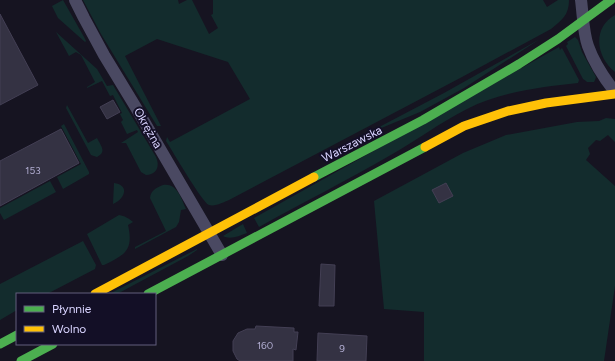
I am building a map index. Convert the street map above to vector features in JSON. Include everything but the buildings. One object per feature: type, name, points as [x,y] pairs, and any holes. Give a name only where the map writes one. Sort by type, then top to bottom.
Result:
[{"type":"main road","name":"Warszawska","points":[[97,293],[423,120],[558,39],[611,0]]},
{"type":"main road","points":[[150,293],[464,126],[522,107],[615,93]]},
{"type":"main road","points":[[0,344],[16,336]]},
{"type":"main road","points":[[21,361],[51,345]]},
{"type":"street","name":"Okrężna","points":[[75,0],[104,55],[222,255]]},
{"type":"street","points":[[582,0],[585,33],[591,52],[615,93]]},
{"type":"green space","points":[[63,0],[84,37],[85,42],[58,18],[52,6]]},
{"type":"green space","points":[[83,0],[178,0],[179,4],[187,0],[192,0],[209,34],[218,28],[211,15],[213,14],[213,0],[543,0],[547,7],[558,0],[569,0],[569,5],[564,17],[551,29],[229,200],[219,204],[209,205],[200,195],[166,141],[167,137],[170,142],[250,99],[228,62],[157,39],[125,56],[161,126],[157,126],[101,34]]},
{"type":"green space","points":[[615,15],[615,72],[604,59],[599,43],[603,27]]},
{"type":"green space","points":[[56,32],[97,69],[107,86],[113,85],[156,157],[158,164],[155,172],[150,175],[146,175],[141,172],[126,143],[121,143],[138,132],[137,130],[127,134],[121,122],[123,120],[120,114],[122,113],[113,95],[110,96],[102,81],[87,88],[95,82],[81,55],[76,52],[69,56]]},
{"type":"green space","points":[[575,37],[578,40],[582,52],[596,77],[594,82],[587,82],[583,79],[566,46],[568,44],[567,42]]},
{"type":"green space","points":[[540,39],[464,88],[420,112],[362,136],[444,93]]},
{"type":"green space","points":[[559,47],[560,50],[562,48],[579,80],[578,83],[521,91],[480,103],[447,120],[373,165],[259,227],[254,218]]},
{"type":"green space","points":[[67,105],[88,143],[97,138],[102,149],[102,153],[97,157],[91,155],[66,108]]},
{"type":"green space","points":[[606,118],[615,119],[615,142],[608,135],[600,141],[596,140],[588,148],[590,154],[586,160],[615,186],[615,286],[604,361],[424,361],[424,312],[384,309],[374,201],[463,153],[506,135],[577,122],[599,121]]},
{"type":"green space","points":[[64,124],[89,174],[63,189],[57,177],[81,164],[61,126]]},
{"type":"green space","points":[[50,181],[56,192],[4,220],[0,213],[0,208]]},
{"type":"green space","points":[[114,183],[122,186],[124,192],[123,196],[113,204]]},
{"type":"green space","points":[[163,185],[172,186],[178,192],[186,209],[181,210],[179,222],[176,227],[135,249],[135,247],[166,231],[150,198],[156,188]]},
{"type":"green space","points":[[119,215],[126,217],[133,222],[128,225],[130,241],[126,251],[122,255],[102,265],[87,234]]},
{"type":"green space","points":[[243,224],[247,233],[232,238],[223,236]]},
{"type":"green space","points":[[83,241],[96,265],[95,269],[49,293],[16,293],[16,311],[0,320],[0,284]]},
{"type":"green space","points":[[197,249],[188,256],[119,293],[111,293]]},
{"type":"traffic: fast","points":[[314,177],[423,120],[519,64],[558,39],[611,0]]},
{"type":"traffic: fast","points":[[150,293],[425,147]]},
{"type":"traffic: fast","points":[[0,344],[16,336]]},
{"type":"traffic: fast","points":[[21,361],[51,345]]},
{"type":"traffic: slow","points":[[425,147],[464,126],[508,111],[546,103],[615,94]]},
{"type":"traffic: slow","points":[[97,293],[314,177]]}]
